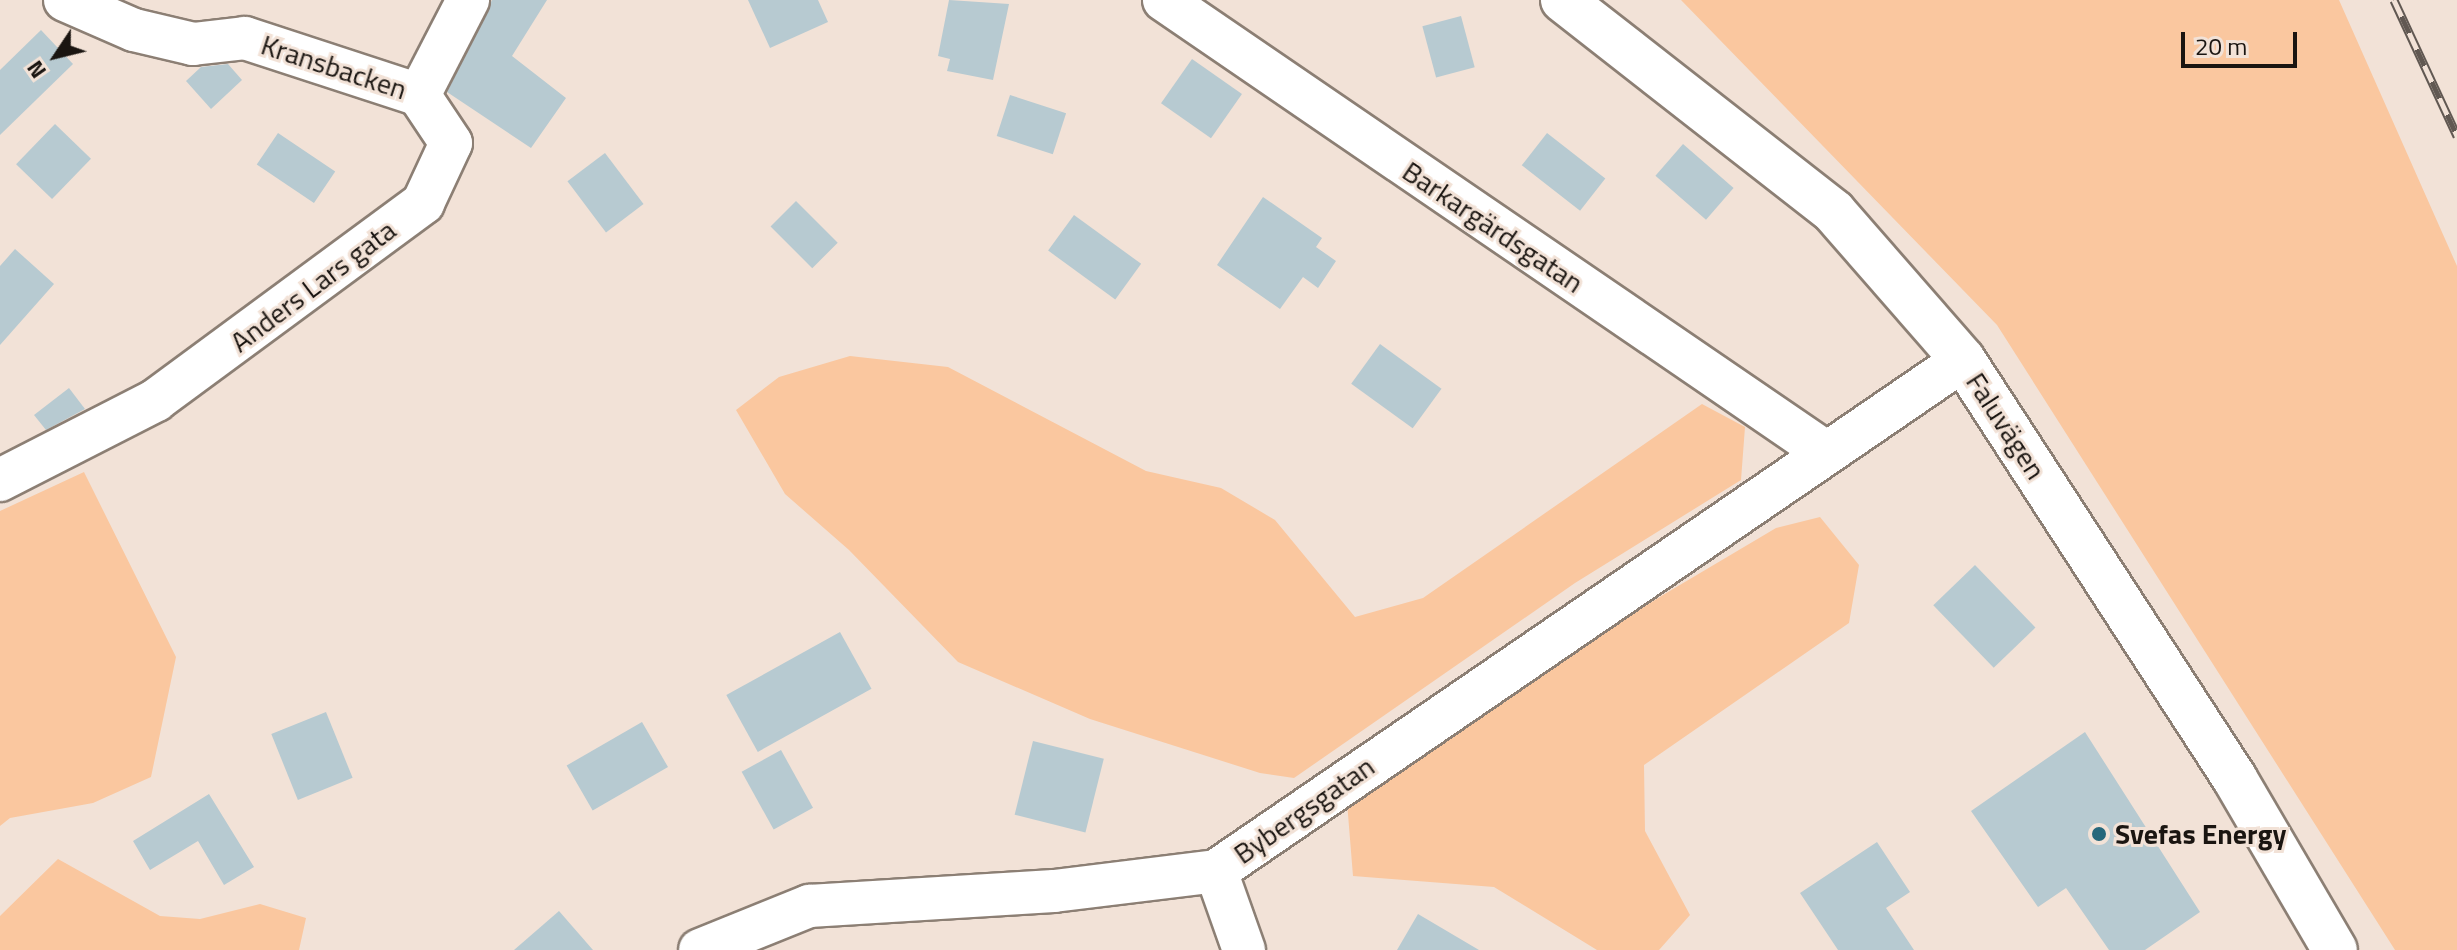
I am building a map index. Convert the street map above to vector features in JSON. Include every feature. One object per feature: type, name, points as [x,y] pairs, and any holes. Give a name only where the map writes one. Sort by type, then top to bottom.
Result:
[{"type":"street","name":"Kransbacken","points":[[65,0],[134,30],[193,44],[245,38],[419,95]]},
{"type":"street","points":[[419,95],[468,0]]},
{"type":"street","name":"Barkargärdsgatan","points":[[1164,0],[1824,451]]},
{"type":"street","name":"Faluvägen","points":[[1563,0],[1834,212],[1963,360],[2235,779],[2335,950]]},
{"type":"street","name":"Anders Lars gata","points":[[0,480],[156,400],[423,203],[451,143],[419,95]]},
{"type":"street","points":[[1824,451],[1963,360]]},
{"type":"street","name":"Bybergsgatan","points":[[700,950],[809,906],[1054,891],[1216,871],[1824,451]]},
{"type":"street","points":[[1216,871],[1244,950]]},
{"type":"shaded area","points":[[1681,0],[2339,0],[2457,266],[2457,950],[2395,950],[1997,325]]},
{"type":"shaded area","points":[[850,356],[948,367],[1146,471],[1221,488],[1275,520],[1355,617],[1423,598],[1702,404],[1745,427],[1741,480],[1575,583],[1294,778],[1260,773],[1090,719],[958,662],[849,550],[785,494],[736,410],[779,377]]},
{"type":"shaded area","points":[[84,472],[176,657],[151,777],[93,803],[10,818],[0,826],[0,511]]},
{"type":"shaded area","points":[[1820,517],[1859,565],[1849,623],[1644,765],[1645,831],[1690,915],[1659,950],[1597,950],[1494,887],[1353,876],[1347,802],[1475,712],[1663,595],[1776,528]]},
{"type":"shaded area","points":[[58,859],[160,916],[200,919],[260,904],[306,918],[299,950],[0,950],[0,916]]},
{"type":"building","points":[[492,0],[547,0],[512,56],[566,98],[531,148],[447,92]]},
{"type":"building","points":[[748,0],[818,0],[828,22],[770,48]]},
{"type":"building","points":[[949,0],[1009,4],[993,80],[947,71],[950,59],[938,56]]},
{"type":"building","points":[[1461,16],[1475,67],[1436,78],[1422,26]]},
{"type":"building","points":[[41,30],[73,64],[0,135],[0,70]]},
{"type":"building","points":[[1192,59],[1242,94],[1211,138],[1161,103]]},
{"type":"building","points":[[228,64],[242,80],[211,109],[186,81],[201,67]]},
{"type":"building","points":[[1010,95],[1066,113],[1053,154],[997,136]]},
{"type":"building","points":[[55,124],[91,159],[52,199],[16,164]]},
{"type":"building","points":[[278,133],[335,172],[314,203],[257,165]]},
{"type":"building","points":[[1547,133],[1605,179],[1580,211],[1522,165]]},
{"type":"building","points":[[1683,144],[1734,188],[1706,220],[1655,176]]},
{"type":"building","points":[[605,153],[644,204],[606,232],[567,181]]},
{"type":"building","points":[[1263,197],[1322,238],[1316,247],[1336,261],[1318,288],[1303,277],[1280,309],[1217,265]]},
{"type":"building","points":[[796,201],[838,243],[812,268],[771,226]]},
{"type":"building","points":[[1074,215],[1141,264],[1115,299],[1048,251]]},
{"type":"building","points":[[15,249],[54,284],[0,345],[0,266]]},
{"type":"building","points":[[1380,344],[1441,389],[1413,428],[1351,384]]},
{"type":"building","points":[[69,388],[85,409],[46,430],[34,415]]},
{"type":"building","points":[[1975,565],[2035,628],[1994,668],[1933,605]]},
{"type":"building","points":[[840,632],[872,689],[758,752],[726,695]]},
{"type":"building","points":[[326,712],[353,778],[298,800],[271,734]]},
{"type":"building","points":[[642,722],[668,767],[593,811],[567,766]]},
{"type":"building","points":[[2085,732],[2200,912],[2145,950],[2109,950],[2066,888],[2038,907],[1971,811]]},
{"type":"building","points":[[1033,741],[1104,759],[1085,832],[1015,815]]},
{"type":"building","points":[[781,750],[813,808],[774,830],[742,772]]},
{"type":"building","points":[[209,794],[254,867],[224,885],[198,841],[150,870],[133,841]]},
{"type":"building","points":[[1877,842],[1910,892],[1886,908],[1914,950],[1838,950],[1800,893]]},
{"type":"building","points":[[559,911],[593,950],[514,950]]},
{"type":"building","points":[[1418,914],[1479,950],[1397,950]]},
{"type":"railway","points":[[2394,0],[2457,136]]},
{"type":"place","name":"Svefas Energy","points":[[2099,834]]}]
